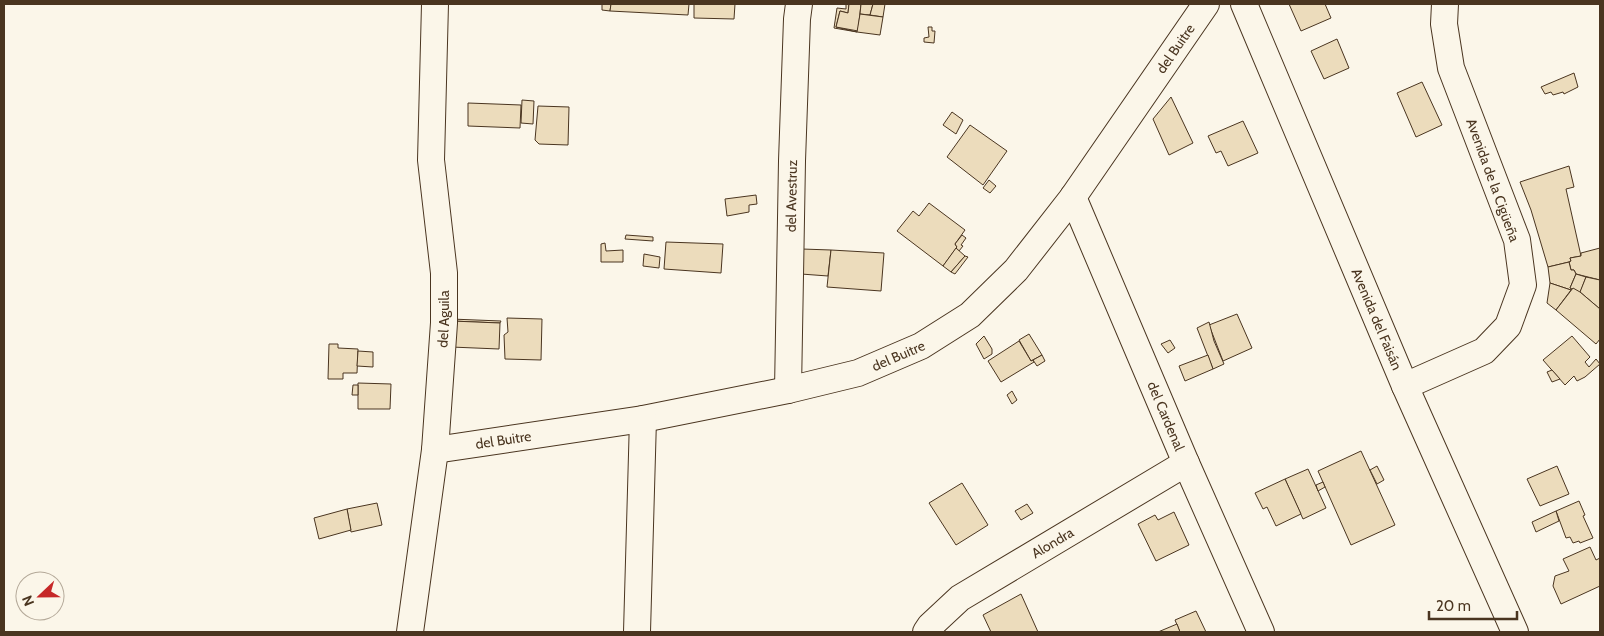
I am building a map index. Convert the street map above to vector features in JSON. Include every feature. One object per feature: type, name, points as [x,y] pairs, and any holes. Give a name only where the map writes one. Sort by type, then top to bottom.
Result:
[{"type":"street","name":"del Aguila","points":[[410,632],[435,450],[444,323],[444,273],[431,160],[435,4]]},
{"type":"street","name":"del Buitre","points":[[435,450],[643,419],[788,390],[858,373],[921,346],[970,315],[1016,270],[1073,197],[1206,4]]},
{"type":"street","name":"Avenida del Faisán","points":[[1244,4],[1405,386],[1515,632]]},
{"type":"street","name":"Avenida de la Cigüeña","points":[[1405,386],[1484,351],[1508,326],[1523,285],[1517,240],[1451,68],[1444,24],[1445,4]]},
{"type":"street","name":"del Avestruz","points":[[788,390],[795,9]]},
{"type":"street","name":"del Cardenal","points":[[1073,197],[1186,463],[1261,632]]},
{"type":"street","points":[[637,632],[643,419]]},
{"type":"street","name":"Alondra","points":[[926,632],[960,598],[1186,463]]},
{"type":"building","points":[[602,4],[611,4],[610,11],[602,10]]},
{"type":"building","points":[[611,4],[689,4],[688,15],[610,11]]},
{"type":"building","points":[[694,4],[735,4],[734,19],[694,18]]},
{"type":"building","points":[[846,4],[849,4],[848,13],[840,11],[836,27],[857,32],[834,28],[837,8],[846,9]]},
{"type":"building","points":[[849,4],[861,4],[858,31],[836,27],[840,11],[848,13]]},
{"type":"building","points":[[861,4],[873,4],[870,15],[860,14]]},
{"type":"building","points":[[873,4],[885,4],[883,17],[870,15]]},
{"type":"building","points":[[1289,4],[1325,4],[1331,18],[1301,31]]},
{"type":"building","points":[[860,14],[883,17],[880,35],[857,32]]},
{"type":"building","points":[[928,27],[932,27],[932,31],[935,31],[934,43],[924,42],[924,38],[929,37]]},
{"type":"building","points":[[1337,39],[1349,68],[1324,79],[1311,51]]},
{"type":"building","points":[[1574,73],[1578,87],[1564,94],[1563,92],[1553,95],[1551,92],[1545,94],[1541,87]]},
{"type":"building","points":[[1422,82],[1442,125],[1416,137],[1397,93]]},
{"type":"building","points":[[1171,97],[1193,143],[1169,155],[1153,119]]},
{"type":"building","points":[[522,100],[534,101],[533,124],[521,123]]},
{"type":"building","points":[[468,103],[521,105],[520,128],[468,126]]},
{"type":"building","points":[[538,106],[569,107],[568,145],[539,144],[535,140]]},
{"type":"building","points":[[952,112],[963,120],[956,134],[943,125]]},
{"type":"building","points":[[1243,121],[1258,153],[1228,166],[1221,151],[1216,153],[1208,136]]},
{"type":"building","points":[[970,125],[1007,151],[983,185],[947,157]]},
{"type":"building","points":[[1569,166],[1574,187],[1566,189],[1581,256],[1570,258],[1571,261],[1569,262],[1548,267],[1531,210],[1520,182]]},
{"type":"building","points":[[989,180],[996,186],[990,193],[983,188]]},
{"type":"building","points":[[756,195],[757,204],[749,205],[749,212],[727,216],[725,199]]},
{"type":"building","points":[[929,203],[965,230],[955,244],[957,247],[943,266],[897,231],[913,211],[919,216]]},
{"type":"building","points":[[626,235],[653,237],[653,241],[625,239]]},
{"type":"building","points":[[962,235],[966,238],[959,251],[955,244]]},
{"type":"building","points":[[666,242],[723,244],[721,273],[664,269]]},
{"type":"building","points":[[605,243],[606,251],[623,250],[623,262],[601,262],[601,244]]},
{"type":"building","points":[[956,248],[965,256],[951,272],[943,266]]},
{"type":"building","points":[[1600,248],[1600,280],[1576,274],[1574,270],[1571,270],[1570,258],[1581,256],[1581,253]]},
{"type":"building","points":[[802,249],[831,250],[828,276],[801,274]]},
{"type":"building","points":[[831,250],[884,253],[881,291],[827,287]]},
{"type":"building","points":[[644,254],[660,257],[659,268],[643,266]]},
{"type":"building","points":[[965,256],[968,257],[955,274],[951,272]]},
{"type":"building","points":[[1569,262],[1571,270],[1574,270],[1576,274],[1570,288],[1573,288],[1571,290],[1550,283],[1548,267]]},
{"type":"building","points":[[1576,274],[1586,277],[1580,293],[1570,288]]},
{"type":"building","points":[[1586,277],[1600,280],[1600,309],[1580,292]]},
{"type":"building","points":[[1550,283],[1571,290],[1556,310],[1547,303]]},
{"type":"building","points":[[1573,288],[1600,309],[1600,339],[1596,344],[1556,310]]},
{"type":"building","points":[[1237,314],[1252,348],[1223,361],[1209,325]]},
{"type":"building","points":[[507,318],[542,319],[541,360],[505,359],[504,335],[508,332]]},
{"type":"building","points":[[451,319],[501,321],[500,323],[452,321]]},
{"type":"building","points":[[452,321],[500,323],[499,349],[451,347]]},
{"type":"building","points":[[1209,322],[1214,341],[1224,364],[1213,369],[1197,328]]},
{"type":"building","points":[[1029,334],[1042,355],[1031,361],[1019,340]]},
{"type":"building","points":[[984,336],[992,349],[992,354],[984,359],[976,344]]},
{"type":"building","points":[[1572,336],[1590,357],[1585,362],[1589,367],[1596,359],[1600,364],[1585,377],[1577,381],[1574,376],[1565,385],[1543,360]]},
{"type":"building","points":[[1170,340],[1175,348],[1168,353],[1161,344]]},
{"type":"building","points":[[1019,341],[1031,361],[1033,360],[1034,362],[1001,382],[988,361]]},
{"type":"building","points":[[329,344],[338,344],[338,348],[358,349],[357,373],[343,373],[343,379],[328,379]]},
{"type":"building","points":[[358,351],[373,352],[373,367],[357,366]]},
{"type":"building","points":[[1042,355],[1045,361],[1037,366],[1033,360]]},
{"type":"building","points":[[1208,355],[1213,369],[1185,381],[1179,366]]},
{"type":"building","points":[[1552,370],[1560,379],[1552,382],[1547,372]]},
{"type":"building","points":[[358,383],[391,384],[390,409],[358,409]]},
{"type":"building","points":[[353,385],[358,385],[358,395],[352,395]]},
{"type":"building","points":[[1012,391],[1017,400],[1012,404],[1007,395]]},
{"type":"building","points":[[1361,451],[1395,525],[1351,545],[1318,471]]},
{"type":"building","points":[[1377,466],[1384,480],[1377,484],[1370,470]]},
{"type":"building","points":[[1557,466],[1569,494],[1540,506],[1527,479]]},
{"type":"building","points":[[1308,469],[1326,508],[1303,519],[1285,479]]},
{"type":"building","points":[[1285,479],[1301,514],[1276,526],[1267,507],[1263,509],[1255,493]]},
{"type":"building","points":[[1323,482],[1325,487],[1318,491],[1316,485]]},
{"type":"building","points":[[962,483],[988,525],[956,545],[929,503]]},
{"type":"building","points":[[1579,501],[1585,515],[1583,516],[1593,538],[1580,543],[1579,541],[1573,543],[1570,537],[1566,538],[1556,511]]},
{"type":"building","points":[[377,503],[382,525],[351,532],[347,509]]},
{"type":"building","points":[[1027,504],[1033,513],[1021,520],[1015,511]]},
{"type":"building","points":[[347,509],[351,530],[319,539],[314,518]]},
{"type":"building","points":[[1556,511],[1559,521],[1536,532],[1532,522]]},
{"type":"building","points":[[1174,512],[1189,545],[1156,561],[1138,524],[1155,515],[1158,520]]},
{"type":"building","points":[[1590,547],[1596,560],[1600,558],[1600,586],[1561,604],[1553,586],[1555,576],[1569,571],[1563,559]]},
{"type":"building","points":[[1021,594],[1038,632],[991,632],[983,615]]},
{"type":"building","points":[[1196,611],[1206,632],[1180,632],[1175,620]]},
{"type":"building","points":[[1177,624],[1180,632],[1158,632]]}]
